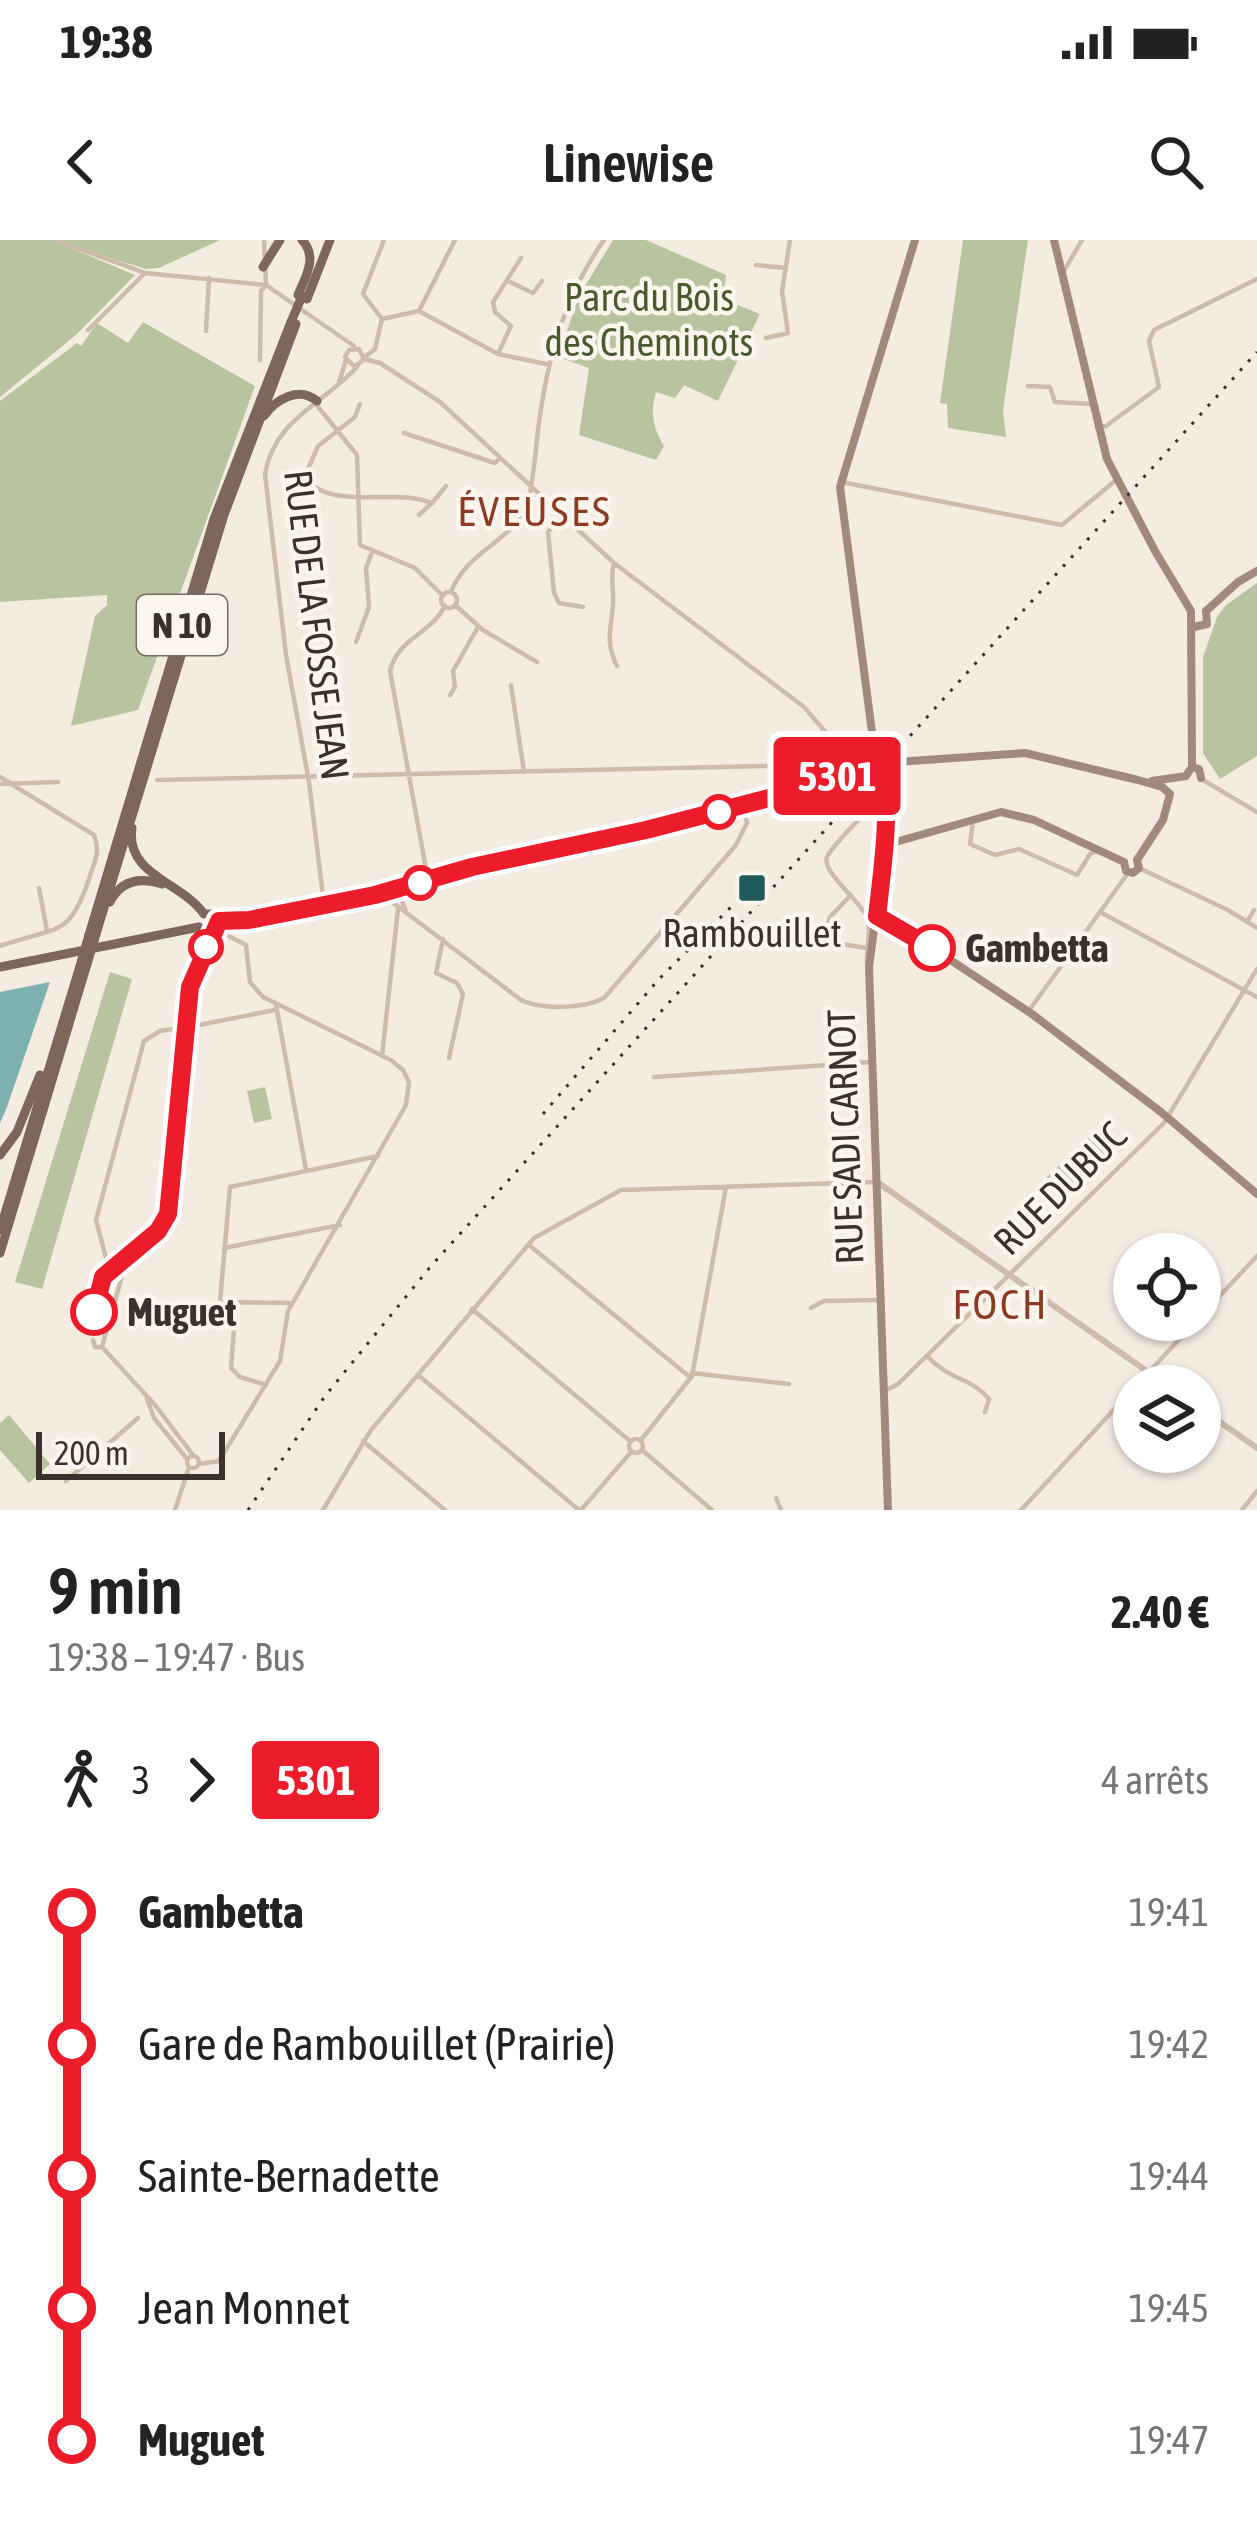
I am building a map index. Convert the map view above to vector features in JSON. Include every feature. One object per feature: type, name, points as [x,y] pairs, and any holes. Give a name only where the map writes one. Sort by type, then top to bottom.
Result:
[{"type":"main road","points":[[263,267],[280,240]]},
{"type":"main road","name":"N 10","points":[[93,934],[246,453],[327,240]]},
{"type":"main road","points":[[841,482],[915,240]]},
{"type":"main road","points":[[1054,240],[1097,428],[1116,480],[1191,611],[1188,774],[1193,783],[1202,779]]},
{"type":"main road","points":[[302,297],[311,260],[303,241]]},
{"type":"main road","name":"N 10","points":[[0,1253],[214,519],[292,322]]},
{"type":"main road","points":[[246,453],[272,406],[303,394],[316,402]]},
{"type":"main road","name":"RUE SADI CARNOT","points":[[841,482],[847,556],[886,787],[886,845],[868,955],[888,1510]]},
{"type":"main road","points":[[1191,611],[1206,611],[1257,571]]},
{"type":"main road","points":[[1194,627],[1208,624],[1206,611]]},
{"type":"main road","points":[[0,967],[381,894],[743,806],[843,766],[1014,752],[1138,780],[1170,794]]},
{"type":"main road","points":[[886,787],[901,764]]},
{"type":"main road","points":[[1138,780],[1163,782],[1188,774]]},
{"type":"main road","points":[[886,845],[1001,812],[1025,816],[1124,862],[1128,873],[1163,820],[1170,794],[1188,774]]},
{"type":"main road","points":[[136,805],[132,848],[146,868],[204,914],[213,914],[217,928]]},
{"type":"main road","points":[[1124,862],[1130,858],[1138,864]]},
{"type":"main road","points":[[101,916],[114,894],[130,882],[150,880],[178,890]]},
{"type":"main road","points":[[200,929],[204,914]]},
{"type":"main road","points":[[874,920],[887,918],[1028,1012],[1167,1117],[1257,1194]]},
{"type":"main road","name":"N 10","points":[[0,1230],[83,965]]},
{"type":"main road","points":[[0,1155],[17,1132],[59,1032]]},
{"type":"street","points":[[260,360],[264,240]]},
{"type":"street","points":[[382,319],[363,294],[384,240]]},
{"type":"street","points":[[419,311],[455,240]]},
{"type":"street","points":[[442,596],[451,592],[465,567],[524,512],[548,364],[573,292],[604,240]]},
{"type":"street","points":[[766,338],[788,333],[782,291],[790,240]]},
{"type":"street","points":[[1062,274],[1082,240]]},
{"type":"street","points":[[57,242],[145,273],[266,285],[361,358]]},
{"type":"street","points":[[499,354],[511,326],[495,311],[493,302],[521,258]]},
{"type":"street","points":[[756,265],[785,268]]},
{"type":"street","points":[[88,330],[145,273]]},
{"type":"street","points":[[206,331],[209,278]]},
{"type":"street","points":[[1097,428],[1159,387],[1149,334],[1257,279]]},
{"type":"street","points":[[508,281],[533,293],[542,281]]},
{"type":"street","points":[[382,319],[419,311],[499,354],[548,364]]},
{"type":"street","points":[[378,362],[375,349],[382,319]]},
{"type":"street","points":[[338,337],[345,359]]},
{"type":"street","points":[[361,358],[376,340]]},
{"type":"street","points":[[339,382],[351,349],[361,358]]},
{"type":"street","points":[[361,358],[375,349]]},
{"type":"street","name":"RUE DE LA FOSSE JEAN","points":[[324,904],[264,479],[277,437],[361,358]]},
{"type":"street","points":[[345,359],[378,362],[440,402],[614,562],[804,707],[843,766]]},
{"type":"street","points":[[1028,386],[1050,387],[1055,402],[1092,404]]},
{"type":"street","points":[[316,402],[357,455],[358,542],[415,568],[442,596],[445,606],[437,620],[400,646],[391,667],[428,880]]},
{"type":"street","points":[[360,404],[355,416],[318,446],[304,478],[323,493],[413,495],[432,503]]},
{"type":"street","points":[[404,434],[479,460],[495,463],[500,458]]},
{"type":"street","points":[[841,482],[1063,525],[1116,480]]},
{"type":"street","points":[[419,515],[446,486]]},
{"type":"street","points":[[562,516],[548,532],[554,593],[559,603],[583,607]]},
{"type":"street","points":[[356,642],[369,607],[366,568],[372,552]]},
{"type":"street","points":[[614,562],[613,608],[606,628],[617,666]]},
{"type":"street","points":[[451,592],[456,596],[455,605]]},
{"type":"street","points":[[445,606],[455,605],[478,627],[537,662]]},
{"type":"street","points":[[450,695],[455,687],[453,671],[478,627]]},
{"type":"street","points":[[511,685],[524,772]]},
{"type":"street","points":[[157,780],[843,766]]},
{"type":"street","points":[[1202,779],[1257,812]]},
{"type":"street","points":[[0,781],[58,782]]},
{"type":"street","points":[[0,946],[68,924],[79,910],[98,851],[94,836],[12,784]]},
{"type":"street","points":[[851,895],[830,917],[826,929],[868,955],[867,936],[874,920],[865,912],[851,895],[826,870],[826,859],[886,787]]},
{"type":"street","points":[[381,894],[530,1005],[593,1004],[628,972],[736,845],[747,823],[743,806]]},
{"type":"street","points":[[867,814],[877,815],[886,826]]},
{"type":"street","points":[[973,818],[970,844],[995,855],[1018,849],[1077,875],[1090,854],[1099,850]]},
{"type":"street","points":[[1138,864],[1257,928]]},
{"type":"street","points":[[1028,1012],[1128,873]]},
{"type":"street","points":[[404,887],[407,914]]},
{"type":"street","points":[[39,888],[47,931]]},
{"type":"street","points":[[865,912],[878,901]]},
{"type":"street","points":[[1246,922],[1256,907]]},
{"type":"street","points":[[382,1056],[398,908]]},
{"type":"street","points":[[1100,911],[1257,997]]},
{"type":"street","points":[[112,1268],[158,1231],[168,1214],[190,987],[217,928],[244,944],[251,985],[276,1007],[382,1056],[404,1070],[410,1088],[406,1105],[286,1315],[280,1361],[219,1461],[189,1467]]},
{"type":"street","points":[[200,929],[204,952]]},
{"type":"street","points":[[850,946],[867,936]]},
{"type":"street","points":[[443,939],[436,974],[458,983],[463,994],[448,1058]]},
{"type":"street","name":"RUE DUBUC","points":[[884,1392],[927,1356],[1167,1117],[1257,970]]},
{"type":"street","points":[[199,1024],[276,1007]]},
{"type":"street","points":[[276,1007],[307,1171]]},
{"type":"street","points":[[118,1274],[96,1220],[144,1041],[160,1031],[186,1027]]},
{"type":"street","points":[[654,1077],[872,1062]]},
{"type":"street","points":[[292,1304],[220,1302],[230,1187],[378,1156]]},
{"type":"street","points":[[322,1510],[363,1441],[527,1243],[621,1190],[877,1182],[1139,1365]]},
{"type":"street","points":[[712,1510],[641,1450],[640,1440],[692,1376],[726,1187]]},
{"type":"street","points":[[224,1248],[340,1225]]},
{"type":"street","points":[[527,1243],[692,1376],[789,1384]]},
{"type":"street","points":[[1221,1294],[1257,1256]]},
{"type":"street","points":[[129,1257],[118,1274],[102,1342],[147,1399],[154,1418],[199,1464]]},
{"type":"street","points":[[811,1307],[824,1301],[881,1300]]},
{"type":"street","points":[[236,1302],[231,1368],[240,1377],[266,1385]]},
{"type":"street","points":[[472,1309],[630,1441],[632,1452]]},
{"type":"street","points":[[1155,1365],[1178,1341]]},
{"type":"street","points":[[927,1356],[945,1375],[978,1386],[988,1399],[985,1412]]},
{"type":"street","points":[[418,1375],[580,1510],[632,1452],[641,1450]]},
{"type":"street","points":[[1022,1510],[1113,1411]]},
{"type":"street","points":[[66,1481],[138,1418]]},
{"type":"street","points":[[1221,1423],[1257,1448]]},
{"type":"street","points":[[630,1441],[640,1440]]},
{"type":"street","points":[[363,1441],[445,1510]]},
{"type":"street","points":[[175,1510],[190,1457]]},
{"type":"street","points":[[1242,1510],[1257,1491]]},
{"type":"street","points":[[776,1498],[781,1510]]},
{"type":"green space","points":[[0,240],[220,240],[159,268],[146,269],[59,243],[135,275],[76,335],[0,397]]},
{"type":"green space","name":"Parc du Bois des Cheminots","points":[[613,240],[646,240],[726,275],[723,299],[760,314],[718,401],[684,385],[675,398],[656,392],[654,420],[664,446],[656,460],[579,435],[589,368],[558,357],[579,296]]},
{"type":"green space","points":[[963,240],[1028,240],[1003,410],[1006,437],[948,428],[947,404],[940,403]]},
{"type":"green space","points":[[143,322],[255,386],[138,710],[71,726],[95,616],[107,605],[107,595],[0,602],[0,401],[77,343],[81,346],[97,323],[128,343]]},
{"type":"green space","points":[[1257,583],[1257,756],[1220,779],[1203,753],[1203,657],[1217,617]]},
{"type":"green space","points":[[110,972],[132,979],[42,1289],[15,1282]]},
{"type":"green space","points":[[265,1087],[272,1119],[254,1123],[247,1091]]},
{"type":"green space","points":[[1092,1135],[1107,1151],[1062,1192],[1047,1177]]},
{"type":"green space","points":[[9,1415],[50,1464],[29,1483],[0,1450],[0,1423]]},
{"type":"water","points":[[50,982],[7,1107],[0,1123],[0,992]]},
{"type":"railway","points":[[248,1510],[325,1396],[431,1266],[1257,352]]},
{"type":"railway","points":[[543,1114],[659,979],[754,884]]},
{"type":"bus line","name":"5301","points":[[94,1312],[103,1277],[158,1231],[168,1214],[190,987],[219,921],[249,920],[375,895],[472,867],[646,830],[773,797],[876,763],[884,764],[886,787],[886,845],[877,916],[932,948]]},
{"type":"place","name":"Rambouillet","points":[[752,888]]},
{"type":"place","name":"Gambetta","points":[[932,948]]},
{"type":"place","name":"Muguet","points":[[94,1312]]},
{"type":"district","name":"ÉVEUSES","points":[[535,511]]},
{"type":"district","name":"FOCH","points":[[1001,1304]]}]
